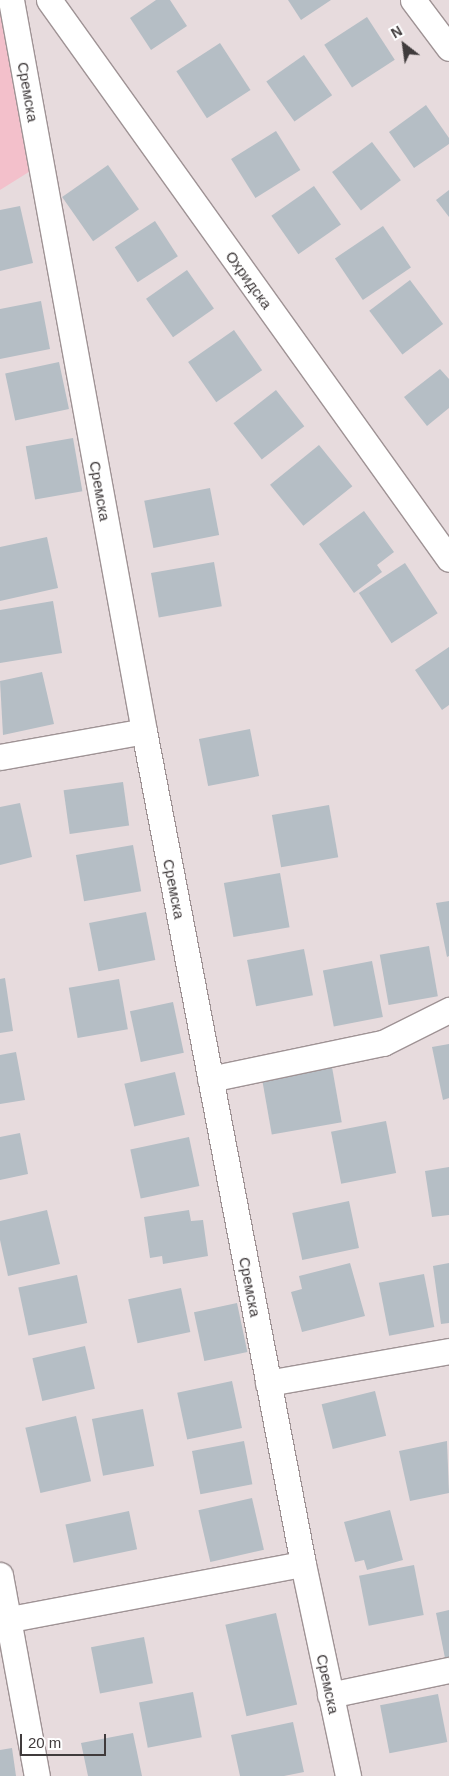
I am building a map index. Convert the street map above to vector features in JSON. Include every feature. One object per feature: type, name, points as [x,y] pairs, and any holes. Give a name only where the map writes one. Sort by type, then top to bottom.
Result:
[{"type":"street","name":"Сремска","points":[[11,0],[144,731],[210,1079],[303,1564],[348,1776]]},
{"type":"street","name":"Охридска","points":[[49,0],[449,559]]},
{"type":"street","points":[[413,0],[449,48]]},
{"type":"street","points":[[0,758],[144,731]]},
{"type":"street","points":[[210,1079],[382,1043],[449,1010]]},
{"type":"street","points":[[268,1383],[449,1351]]},
{"type":"street","points":[[4,1621],[303,1564]]},
{"type":"street","points":[[0,1575],[4,1621],[37,1776]]},
{"type":"street","points":[[330,1695],[449,1670]]},
{"type":"shaded area","points":[[0,0],[32,170],[0,190]]},
{"type":"building","points":[[156,0],[170,0],[187,26],[151,50],[130,18]]},
{"type":"building","points":[[288,0],[331,0],[301,20]]},
{"type":"building","points":[[367,17],[395,60],[352,88],[324,45]]},
{"type":"building","points":[[220,43],[250,90],[207,118],[176,71]]},
{"type":"building","points":[[304,55],[332,95],[294,122],[266,81]]},
{"type":"building","points":[[426,105],[449,138],[449,144],[414,168],[389,132]]},
{"type":"building","points":[[276,131],[300,170],[255,198],[231,159]]},
{"type":"building","points":[[372,142],[401,180],[361,210],[332,172]]},
{"type":"building","points":[[108,165],[139,209],[93,241],[62,197]]},
{"type":"building","points":[[314,186],[341,225],[298,254],[271,216]]},
{"type":"building","points":[[449,190],[449,217],[436,200]]},
{"type":"building","points":[[20,206],[33,263],[0,271],[0,210]]},
{"type":"building","points":[[155,221],[178,256],[138,282],[115,247]]},
{"type":"building","points":[[383,226],[411,267],[363,300],[335,258]]},
{"type":"building","points":[[187,270],[214,309],[173,337],[146,299]]},
{"type":"building","points":[[410,280],[443,324],[402,355],[369,311]]},
{"type":"building","points":[[41,301],[50,349],[0,359],[0,309]]},
{"type":"building","points":[[234,330],[262,370],[216,402],[188,362]]},
{"type":"building","points":[[59,362],[69,409],[15,420],[5,373]]},
{"type":"building","points":[[440,369],[449,379],[449,408],[427,426],[404,397]]},
{"type":"building","points":[[276,390],[304,426],[262,459],[233,423]]},
{"type":"building","points":[[73,438],[82,491],[35,500],[26,446]]},
{"type":"building","points":[[319,445],[352,486],[303,526],[270,485]]},
{"type":"building","points":[[210,488],[219,535],[153,548],[144,501]]},
{"type":"building","points":[[364,511],[394,552],[377,565],[382,572],[354,593],[319,544]]},
{"type":"building","points":[[47,537],[58,588],[0,601],[0,547]]},
{"type":"building","points":[[214,562],[222,606],[159,617],[151,573]]},
{"type":"building","points":[[405,563],[438,613],[392,643],[359,593]]},
{"type":"building","points":[[53,601],[62,653],[0,663],[0,610]]},
{"type":"building","points":[[449,647],[449,705],[442,710],[415,670]]},
{"type":"building","points":[[42,672],[54,724],[3,735],[0,681]]},
{"type":"building","points":[[250,729],[259,776],[208,786],[199,739]]},
{"type":"building","points":[[123,782],[129,826],[70,834],[64,790]]},
{"type":"building","points":[[20,803],[32,857],[0,865],[0,807]]},
{"type":"building","points":[[329,805],[338,857],[281,867],[272,815]]},
{"type":"building","points":[[133,845],[141,891],[84,901],[76,855]]},
{"type":"building","points":[[280,873],[290,927],[233,937],[224,883]]},
{"type":"building","points":[[449,901],[449,956],[447,957],[436,903]]},
{"type":"building","points":[[146,912],[155,960],[98,971],[89,923]]},
{"type":"building","points":[[429,946],[438,996],[389,1005],[380,955]]},
{"type":"building","points":[[304,949],[313,995],[256,1006],[247,960]]},
{"type":"building","points":[[372,961],[383,1017],[334,1026],[323,971]]},
{"type":"building","points":[[5,978],[13,1031],[0,1033],[0,979]]},
{"type":"building","points":[[119,979],[128,1029],[78,1038],[69,988]]},
{"type":"building","points":[[173,1002],[184,1053],[141,1062],[130,1011]]},
{"type":"building","points":[[449,1044],[449,1098],[443,1100],[432,1047]]},
{"type":"building","points":[[16,1052],[25,1100],[0,1104],[0,1055]]},
{"type":"building","points":[[332,1067],[342,1122],[272,1134],[262,1079]]},
{"type":"building","points":[[175,1072],[185,1115],[134,1127],[124,1084]]},
{"type":"building","points":[[386,1121],[396,1173],[341,1184],[331,1132]]},
{"type":"building","points":[[20,1133],[28,1174],[0,1180],[0,1137]]},
{"type":"building","points":[[189,1137],[199,1186],[141,1198],[130,1149]]},
{"type":"building","points":[[449,1167],[449,1215],[432,1217],[425,1171]]},
{"type":"building","points":[[349,1201],[359,1248],[302,1260],[292,1213]]},
{"type":"building","points":[[47,1210],[60,1264],[8,1276],[0,1240],[0,1221]]},
{"type":"building","points":[[189,1210],[191,1221],[203,1220],[208,1256],[163,1264],[162,1256],[150,1258],[144,1217]]},
{"type":"building","points":[[350,1263],[365,1316],[302,1332],[291,1292],[302,1289],[299,1276]]},
{"type":"building","points":[[449,1263],[449,1323],[441,1324],[433,1266]]},
{"type":"building","points":[[424,1274],[434,1327],[389,1336],[379,1283]]},
{"type":"building","points":[[77,1275],[87,1323],[28,1335],[18,1287]]},
{"type":"building","points":[[181,1288],[190,1332],[138,1343],[128,1299]]},
{"type":"building","points":[[237,1303],[247,1352],[204,1361],[194,1312]]},
{"type":"building","points":[[85,1346],[95,1389],[42,1401],[32,1358]]},
{"type":"building","points":[[232,1381],[242,1428],[187,1440],[177,1393]]},
{"type":"building","points":[[375,1391],[386,1436],[333,1449],[322,1404]]},
{"type":"building","points":[[143,1409],[154,1466],[103,1476],[92,1419]]},
{"type":"building","points":[[76,1416],[91,1481],[40,1493],[25,1428]]},
{"type":"building","points":[[244,1441],[252,1484],[200,1494],[192,1451]]},
{"type":"building","points":[[447,1441],[449,1493],[410,1501],[399,1451]]},
{"type":"building","points":[[252,1498],[264,1550],[210,1562],[198,1510]]},
{"type":"building","points":[[390,1510],[403,1560],[367,1570],[364,1560],[355,1562],[344,1522]]},
{"type":"building","points":[[129,1511],[137,1549],[74,1563],[65,1525]]},
{"type":"building","points":[[414,1565],[424,1615],[369,1626],[359,1576]]},
{"type":"building","points":[[449,1610],[449,1662],[446,1663],[436,1613]]},
{"type":"building","points":[[276,1613],[297,1705],[246,1716],[225,1625]]},
{"type":"building","points":[[144,1637],[153,1683],[100,1693],[91,1647]]},
{"type":"building","points":[[193,1692],[202,1737],[148,1748],[139,1702]]},
{"type":"building","points":[[438,1694],[447,1742],[389,1753],[380,1705]]},
{"type":"building","points":[[293,1722],[304,1772],[284,1776],[240,1776],[231,1735]]},
{"type":"building","points":[[133,1733],[142,1776],[88,1776],[81,1743]]},
{"type":"building","points":[[12,1748],[16,1776],[0,1776],[0,1750]]}]
